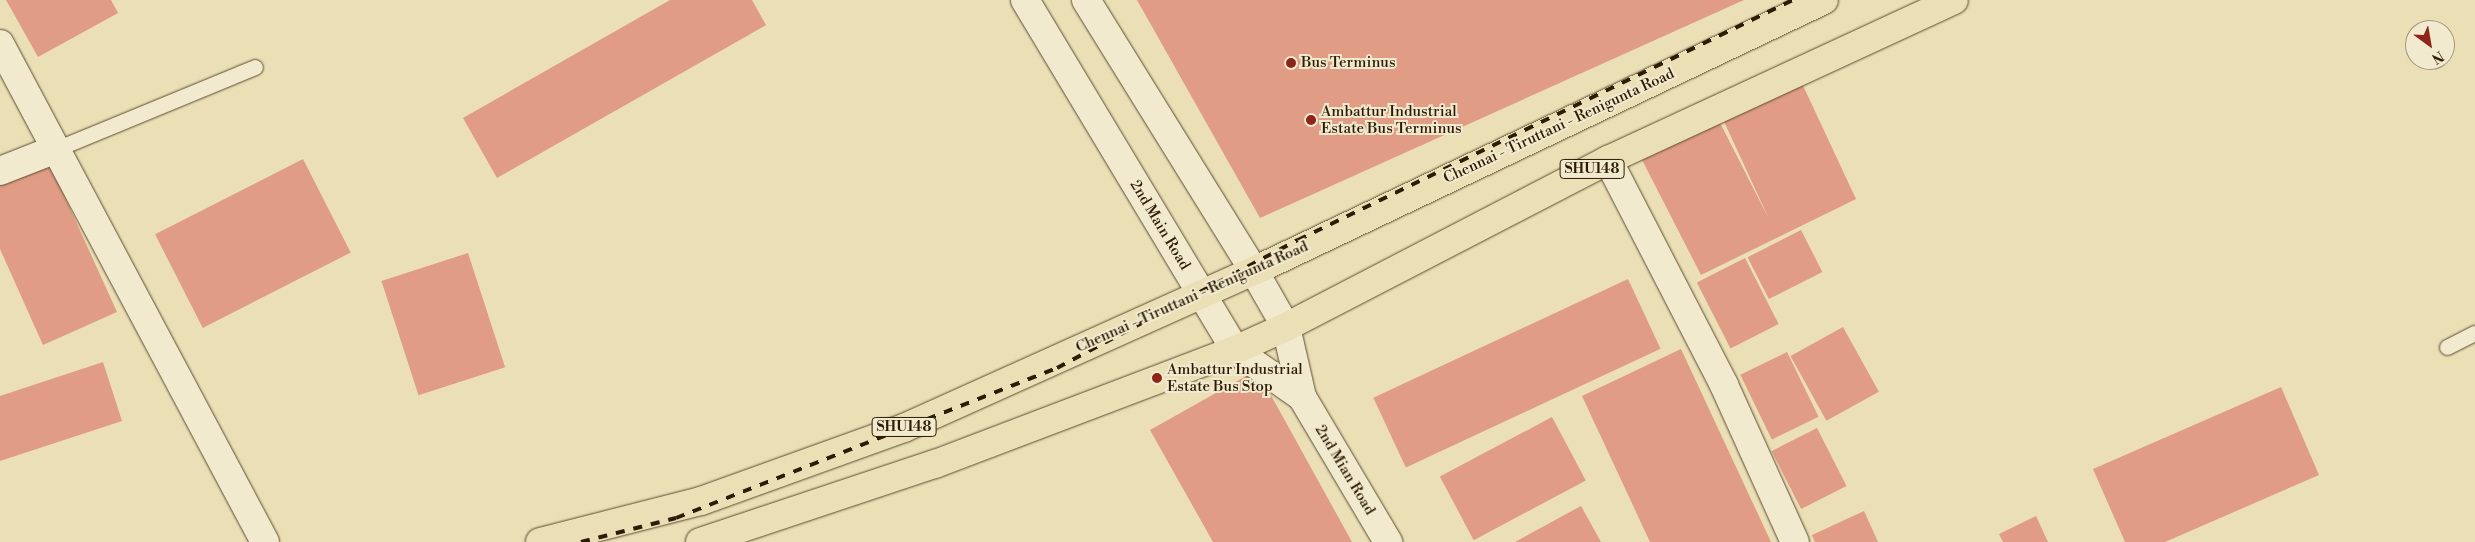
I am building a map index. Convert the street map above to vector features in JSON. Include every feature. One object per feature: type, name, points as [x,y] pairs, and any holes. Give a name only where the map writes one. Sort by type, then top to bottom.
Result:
[{"type":"main road","name":"2nd Main Road","points":[[1026,0],[1236,350],[1302,397]]},
{"type":"main road","points":[[1086,0],[1254,271],[1286,328],[1302,397]]},
{"type":"main road","name":"Chennai - Tiruttani - Renigunta Road","points":[[540,542],[701,501],[904,428],[1201,293],[1254,271],[1824,0]]},
{"type":"main road","name":"SHU148","points":[[700,542],[934,464],[1236,350],[1286,328],[1608,160],[1954,0]]},
{"type":"main road","points":[[0,44],[266,542]]},
{"type":"main road","points":[[0,171],[56,149]]},
{"type":"main road","points":[[1608,160],[1724,385],[1796,542]]},
{"type":"main road","name":"2nd Mian Road","points":[[1302,397],[1388,542]]},
{"type":"lane","points":[[56,149],[256,67]]},
{"type":"lane","points":[[2447,347],[2475,333]]},
{"type":"building","points":[[6,0],[111,0],[118,13],[38,57]]},
{"type":"building","points":[[670,0],[752,0],[766,25],[497,178],[463,118]]},
{"type":"building","points":[[1137,0],[1744,0],[1260,218]]},
{"type":"building","points":[[1799,77],[1856,199],[1701,275],[1638,152],[1715,113],[1769,219],[1721,115]]},
{"type":"building","points":[[303,159],[351,253],[203,328],[155,234]]},
{"type":"building","points":[[49,162],[117,312],[43,345],[0,249],[0,184]]},
{"type":"building","points":[[1801,230],[1822,272],[1769,299],[1748,257]]},
{"type":"building","points":[[468,253],[505,367],[419,395],[381,281]]},
{"type":"building","points":[[1745,258],[1779,324],[1730,348],[1697,283]]},
{"type":"building","points":[[1628,279],[1661,349],[1406,468],[1373,398]]},
{"type":"building","points":[[1843,327],[1879,392],[1826,421],[1791,356]]},
{"type":"building","points":[[1681,349],[1771,542],[1650,542],[1582,396]]},
{"type":"building","points":[[1787,352],[1819,417],[1772,440],[1740,375]]},
{"type":"building","points":[[103,362],[122,421],[0,461],[0,396]]},
{"type":"building","points":[[1257,370],[1352,542],[1213,542],[1150,430]]},
{"type":"building","points":[[2281,387],[2319,475],[2165,542],[2125,542],[2093,469]]},
{"type":"building","points":[[1552,417],[1586,481],[1474,540],[1440,477]]},
{"type":"building","points":[[1817,428],[1847,486],[1801,509],[1772,451]]},
{"type":"building","points":[[1581,506],[1601,542],[1515,542]]},
{"type":"building","points":[[1864,511],[1878,542],[1815,542],[1812,535]]},
{"type":"building","points":[[2036,516],[2048,542],[2003,542],[1999,534]]},
{"type":"railway","points":[[581,542],[676,518],[1057,368],[1298,240],[1793,0]]},
{"type":"place","name":"Bus Terminus","points":[[1291,63]]},
{"type":"place","name":"Ambattur Industrial Estate Bus Terminus","points":[[1311,120]]},
{"type":"place","name":"Ambattur Industrial Estate Bus Stop","points":[[1157,378]]}]
